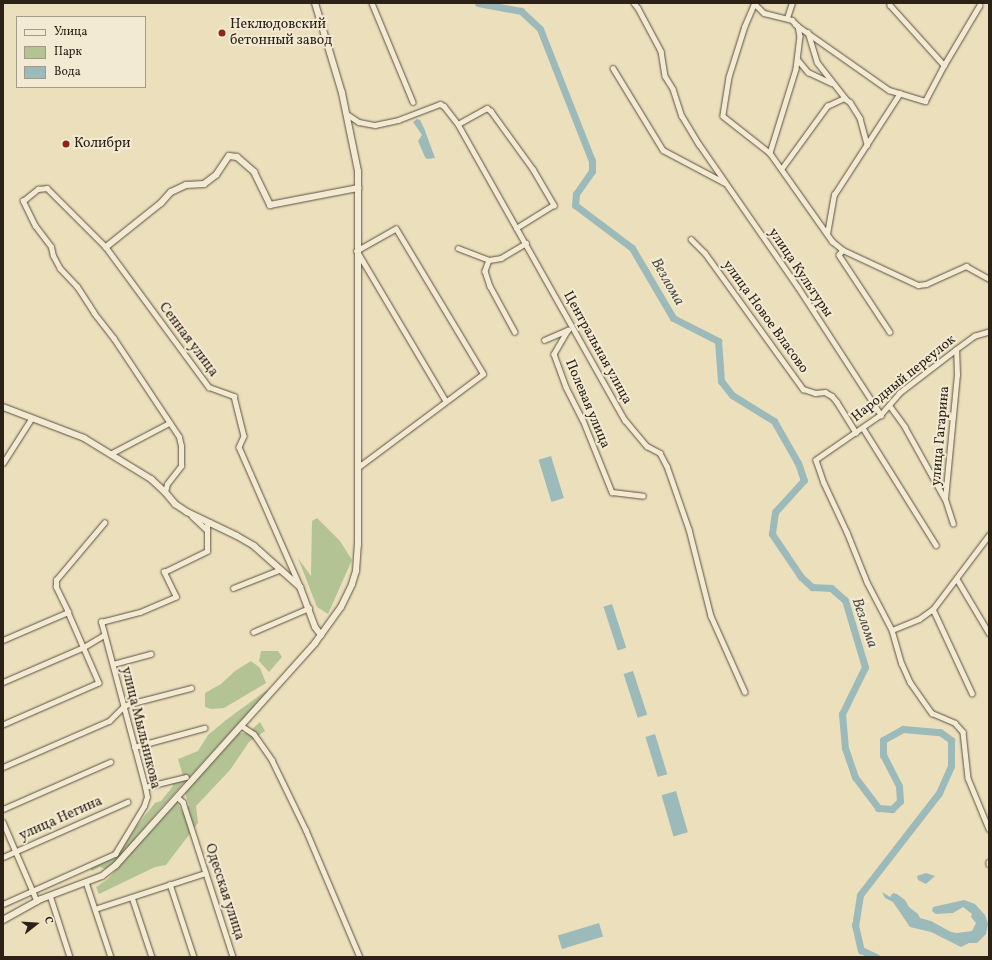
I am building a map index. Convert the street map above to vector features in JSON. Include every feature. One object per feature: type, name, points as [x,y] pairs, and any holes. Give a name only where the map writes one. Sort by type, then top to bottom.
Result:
[{"type":"street","points":[[3,920],[50,895],[102,876],[112,870],[242,726],[321,635],[346,598],[356,571],[358,545],[357,160],[346,114],[315,3]]},
{"type":"street","points":[[372,3],[413,102]]},
{"type":"street","name":"улица Культуры","points":[[634,3],[661,51],[665,76],[672,89],[682,116],[726,184],[798,287],[881,415]]},
{"type":"street","points":[[787,18],[792,3]]},
{"type":"street","points":[[890,3],[890,5],[944,65]]},
{"type":"street","points":[[979,6],[944,65],[926,101],[889,90],[787,18],[764,13],[754,4],[745,26],[729,77],[723,116],[770,153],[832,241],[843,250],[918,285],[926,284],[966,266],[989,279]]},
{"type":"street","points":[[770,153],[798,60],[800,36],[798,26],[795,24]]},
{"type":"street","points":[[808,32],[818,62],[833,83],[850,102],[860,118],[867,146]]},
{"type":"street","points":[[798,60],[808,72],[833,83]]},
{"type":"street","points":[[613,68],[663,150],[726,184]]},
{"type":"street","points":[[827,234],[834,195],[900,93]]},
{"type":"street","points":[[782,168],[827,106],[844,98],[846,99]]},
{"type":"street","name":"Центральная улица","points":[[346,114],[359,122],[375,124],[398,120],[440,104],[444,106],[458,124],[526,243],[570,328],[625,420],[647,446],[660,453],[667,466],[689,529],[712,616],[745,692]]},
{"type":"street","points":[[458,124],[484,109],[487,108],[491,111],[533,169],[554,205],[517,228]]},
{"type":"street","points":[[106,247],[157,207],[171,192],[186,185],[204,184],[216,175],[229,156],[237,157],[254,172],[270,205],[358,188]]},
{"type":"street","name":"Сенная улица","points":[[169,423],[114,339],[94,313],[77,287],[60,269],[53,256],[51,247],[35,226],[22,202],[38,189],[47,188],[106,247],[205,383],[218,392],[230,393],[234,396],[244,436],[239,447],[300,587]]},
{"type":"street","points":[[357,468],[483,374],[396,228],[358,251],[446,401]]},
{"type":"street","name":"улица Новое Власово","points":[[691,239],[705,253],[803,389],[815,393],[825,392],[832,396],[856,432]]},
{"type":"street","points":[[458,248],[489,260],[501,258],[526,243]]},
{"type":"street","points":[[843,250],[839,255],[890,332]]},
{"type":"street","points":[[489,260],[485,271],[490,286],[515,332]]},
{"type":"street","points":[[544,340],[570,328]]},
{"type":"street","name":"Полевая улица","points":[[570,328],[554,354],[566,387],[583,420],[612,492],[643,496]]},
{"type":"street","name":"Народный переулок","points":[[892,630],[867,582],[847,532],[824,483],[816,460],[881,415],[900,393],[956,350],[975,336],[989,332]]},
{"type":"street","name":"улица Гагарина","points":[[953,524],[945,499],[957,375],[956,350]]},
{"type":"street","points":[[890,406],[905,427],[945,499]]},
{"type":"street","points":[[3,408],[52,427],[65,430],[110,454],[141,472],[165,492],[175,504],[187,512],[254,546],[279,570],[300,587],[315,627],[321,635]]},
{"type":"street","points":[[3,463],[31,419]]},
{"type":"street","points":[[110,454],[169,423],[180,441],[182,463],[180,469],[167,484],[165,492]]},
{"type":"street","points":[[863,428],[936,545]]},
{"type":"street","points":[[187,512],[207,530]]},
{"type":"street","points":[[3,725],[99,683],[56,587],[56,580],[104,523]]},
{"type":"street","points":[[207,530],[207,525],[210,523]]},
{"type":"street","name":"улица Мыльникова","points":[[3,904],[115,854],[144,806],[147,797],[145,787],[101,622],[140,612],[176,597],[164,572],[207,551],[207,530]]},
{"type":"street","points":[[989,535],[957,579],[932,609],[919,619],[892,630],[902,664],[913,688],[932,713],[955,723],[965,737],[968,778],[989,829]]},
{"type":"street","points":[[233,588],[279,570]]},
{"type":"street","points":[[957,579],[989,633]]},
{"type":"street","points":[[253,632],[309,608]]},
{"type":"street","points":[[932,609],[972,693]]},
{"type":"street","points":[[3,640],[68,612]]},
{"type":"street","points":[[3,682],[84,647],[104,635]]},
{"type":"street","points":[[113,664],[151,654]]},
{"type":"street","points":[[3,767],[109,720],[124,706],[190,688]]},
{"type":"street","points":[[242,726],[254,734],[272,760],[306,830],[360,957]]},
{"type":"street","points":[[134,747],[204,728]]},
{"type":"street","points":[[3,809],[110,762]]},
{"type":"street","points":[[145,787],[186,777]]},
{"type":"street","name":"Одесская улица","points":[[178,797],[183,802],[233,957]]},
{"type":"street","name":"улица Негина","points":[[3,857],[127,802]]},
{"type":"street","points":[[3,822],[38,901]]},
{"type":"street","points":[[95,909],[205,873]]},
{"type":"street","points":[[86,882],[111,957]]},
{"type":"street","points":[[170,884],[194,957]]},
{"type":"street","points":[[50,895],[70,957]]},
{"type":"street","points":[[132,897],[152,957]]},
{"type":"green space","points":[[317,518],[340,541],[352,560],[328,614],[317,607],[298,558],[311,576],[312,521]]},
{"type":"green space","points":[[261,651],[278,651],[282,657],[269,672],[259,661]]},
{"type":"green space","points":[[251,661],[260,668],[266,683],[224,708],[211,709],[205,707],[205,693],[221,684],[235,671]]},
{"type":"green space","points":[[267,690],[268,691],[162,807],[115,862],[105,869],[100,867],[92,871],[90,868],[117,856],[136,827],[155,803],[161,801],[173,786],[171,783],[183,776],[178,759],[198,751],[208,735]]},
{"type":"green space","points":[[260,722],[265,731],[249,742],[230,770],[196,806],[198,823],[166,865],[155,867],[99,894],[96,887],[108,879],[177,802],[183,813],[189,805],[185,793],[238,733],[248,733]]},
{"type":"water","points":[[417,119],[420,120],[424,128],[435,158],[427,159],[425,157],[418,141],[422,135],[413,122]]},
{"type":"water","points":[[551,456],[564,498],[551,502],[539,460]]},
{"type":"water","points":[[612,604],[626,648],[618,651],[603,607]]},
{"type":"water","points":[[633,671],[647,715],[638,718],[623,674]]},
{"type":"water","points":[[655,734],[667,774],[658,777],[645,737]]},
{"type":"water","points":[[676,791],[688,832],[673,836],[662,795]]},
{"type":"water","points":[[926,873],[935,876],[926,884],[918,880],[917,876]]},
{"type":"water","points":[[882,892],[890,897],[893,893],[897,894],[905,900],[909,907],[918,914],[920,918],[931,921],[951,932],[957,933],[972,931],[976,923],[971,917],[972,914],[963,907],[953,913],[936,914],[932,911],[933,907],[964,900],[975,904],[985,915],[988,924],[986,934],[977,943],[969,943],[961,947],[931,932],[910,927],[893,902],[885,898]]},
{"type":"water","points":[[599,923],[603,936],[562,949],[558,936]]},
{"type":"waterway","name":"Везлома","points":[[478,3],[521,11],[540,29],[592,161],[592,171],[576,194],[575,205],[632,248],[673,318],[718,341],[721,381],[732,395],[774,421],[798,463],[804,480],[775,512],[772,534],[801,577],[812,587],[831,588],[845,600],[865,667],[842,714],[845,748],[855,777],[878,808],[892,809],[900,801],[899,786],[883,755],[883,740],[903,729],[940,732],[951,740],[951,766],[939,793],[860,895],[855,925],[861,950],[876,957]]},
{"type":"place","name":"Неклюдовский бетонный завод","points":[[222,33]]},
{"type":"place","name":"Колибри","points":[[66,144]]}]
